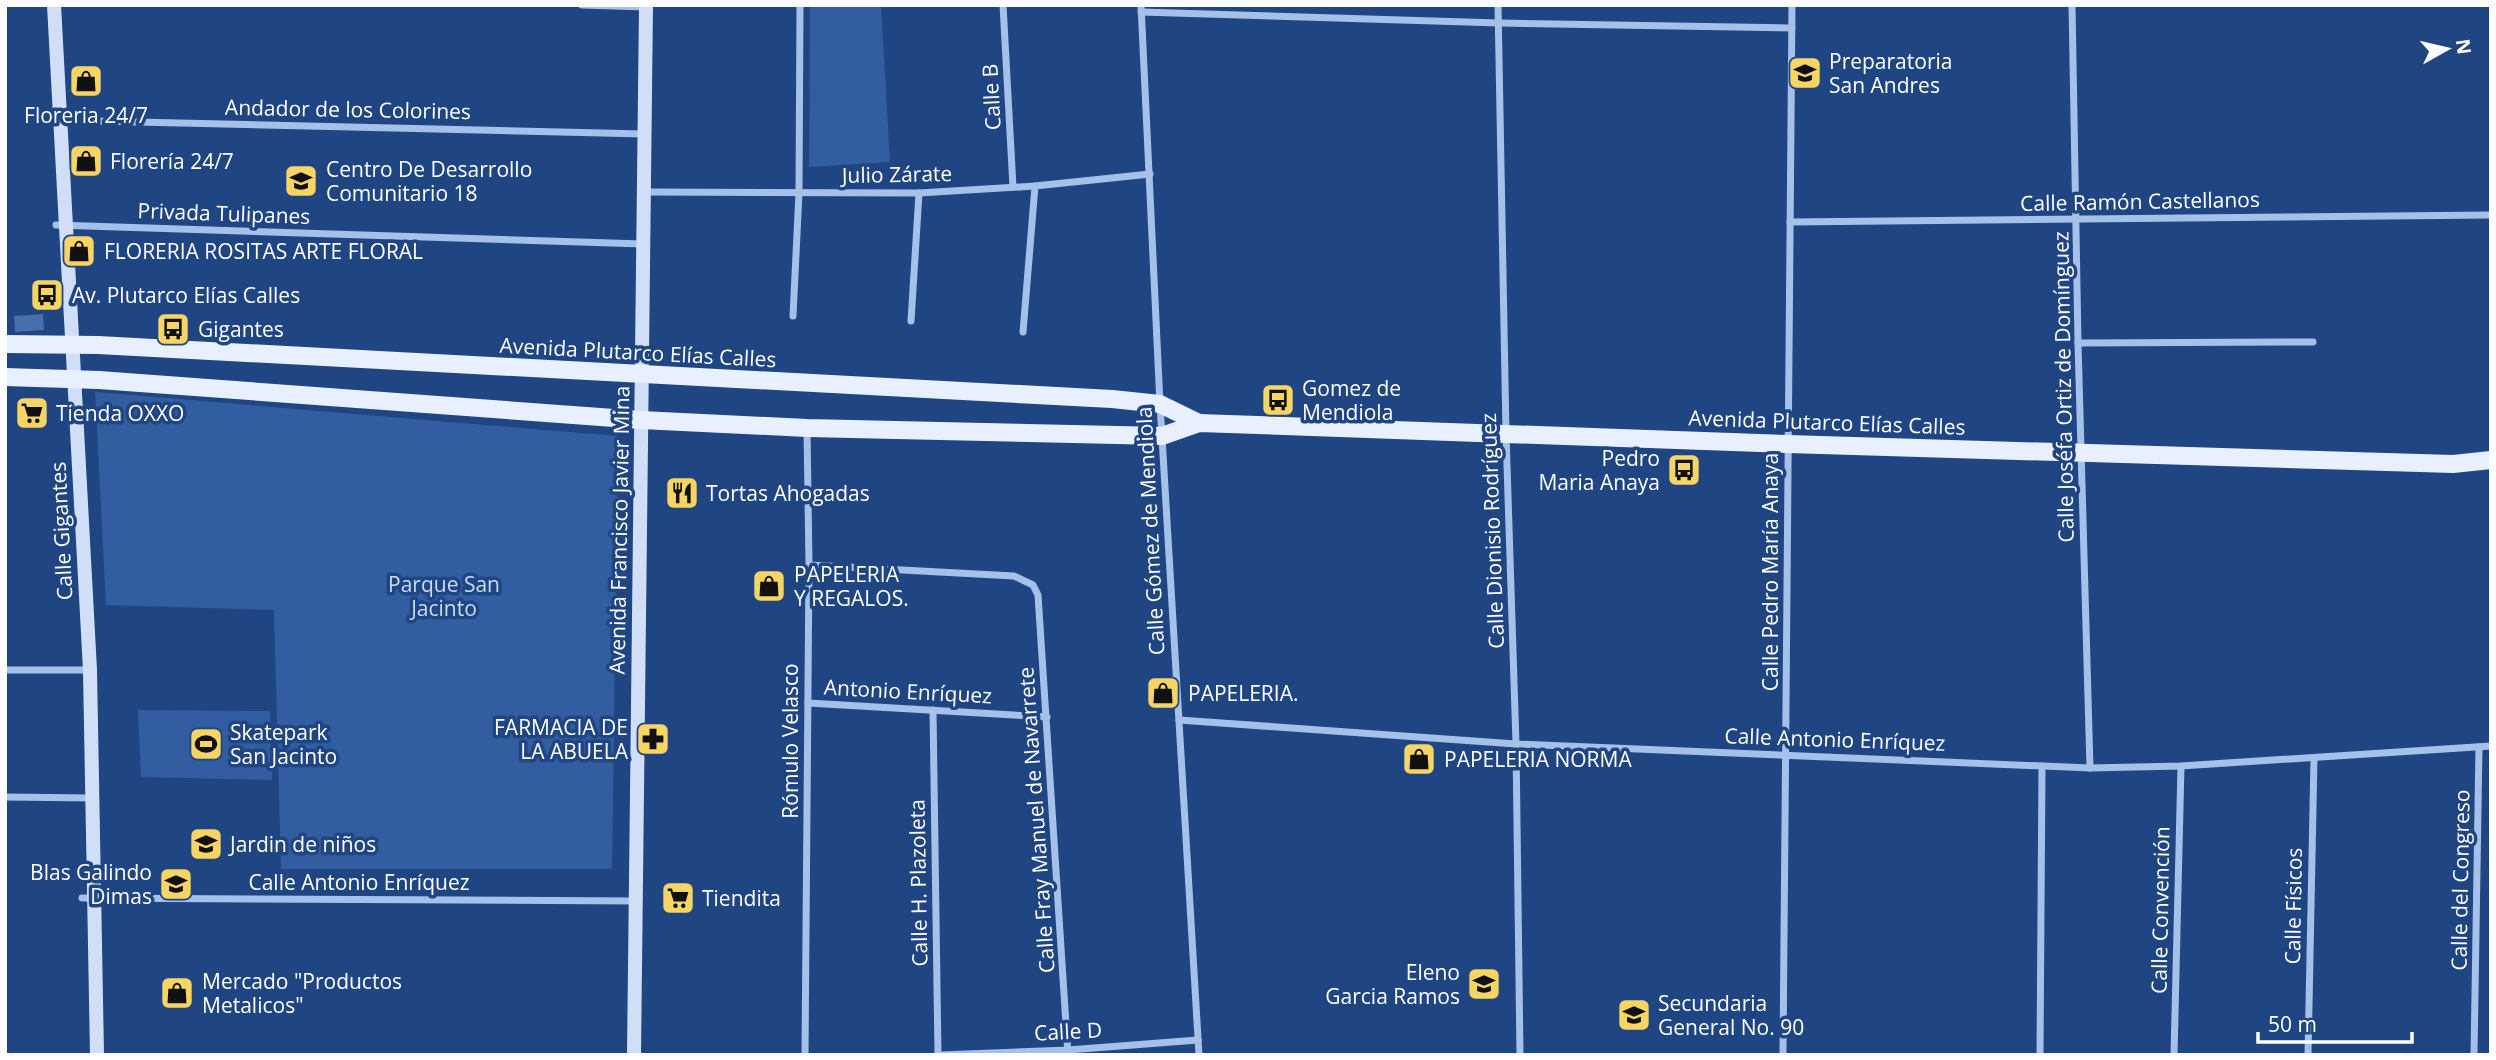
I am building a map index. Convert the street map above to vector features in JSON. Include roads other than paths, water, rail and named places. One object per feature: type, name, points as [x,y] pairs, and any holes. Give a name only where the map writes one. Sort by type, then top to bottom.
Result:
[{"type":"main road","name":"Calle Gigantes","points":[[54,5],[55,120],[90,670],[92,798],[88,898],[97,1055]]},
{"type":"main road","name":"Avenida Francisco Javier Mina","points":[[634,1055],[646,6]]},
{"type":"main road","name":"Avenida Plutarco Elías Calles","points":[[5,344],[71,344],[1112,399],[1160,404],[1199,423]]},
{"type":"main road","name":"Avenida Plutarco Elías Calles","points":[[5,377],[72,378],[641,420],[807,428],[1162,436],[1199,423],[2453,464],[2491,460]]},
{"type":"main road","name":"Avenida Plutarco Elías Calles","points":[[2453,464],[2491,474]]},
{"type":"street","points":[[582,5],[646,6]]},
{"type":"street","points":[[793,316],[799,193],[800,5]]},
{"type":"street","name":"Calle B","points":[[1003,5],[1013,187]]},
{"type":"street","name":"Calle Dionisio Rodríguez","points":[[1498,5],[1506,434],[1516,744],[1520,1055]]},
{"type":"street","name":"Calle Pedro María Anaya","points":[[1783,1055],[1792,5]]},
{"type":"street","name":"Calle Joséfa Ortiz de Domínguez","points":[[2072,5],[2090,768]]},
{"type":"street","points":[[1141,9],[1499,23],[1792,28]]},
{"type":"street","name":"Calle Gómez de Mendiola","points":[[1141,9],[1160,404],[1199,1055]]},
{"type":"street","name":"Andador de los Colorines","points":[[55,120],[644,134]]},
{"type":"street","name":"Julio Zárate","points":[[643,192],[919,193],[1035,186],[1150,174]]},
{"type":"street","points":[[1023,332],[1035,186]]},
{"type":"street","points":[[911,321],[919,193]]},
{"type":"street","name":"Calle Ramón Castellanos","points":[[1790,222],[2491,215]]},
{"type":"street","name":"Privada Tulipanes","points":[[61,225],[643,244]]},
{"type":"street","points":[[2078,344],[2313,342]]},
{"type":"street","name":"Rómulo Velasco","points":[[805,1055],[807,428]]},
{"type":"street","name":"Calle Fray Manuel de Navarrete","points":[[808,565],[1014,576],[1032,585],[1040,606],[1068,1052]]},
{"type":"street","points":[[5,670],[90,670]]},
{"type":"street","name":"Antonio Enríquez","points":[[808,703],[1047,717]]},
{"type":"street","name":"Calle H. Plazoleta","points":[[933,710],[939,1055]]},
{"type":"street","name":"Calle Antonio Enríquez","points":[[1179,720],[1516,744],[2090,768],[2181,766],[2491,746]]},
{"type":"street","name":"Calle del Congreso","points":[[2474,1055],[2479,747]]},
{"type":"street","name":"Calle Físicos","points":[[2308,1055],[2314,758]]},
{"type":"street","points":[[2040,1055],[2042,766]]},
{"type":"street","name":"Calle Convención","points":[[2174,1055],[2181,766]]},
{"type":"street","points":[[5,797],[92,798]]},
{"type":"street","name":"Calle Antonio Enríquez","points":[[88,898],[636,901]]},
{"type":"street","name":"Calle D","points":[[939,1055],[1068,1052],[1198,1040]]},
{"type":"place","name":"Preparatoria San Andres","points":[[1805,73]]},
{"type":"place","name":"Floreria 24/7","points":[[86,81]]},
{"type":"place","name":"Florería 24/7","points":[[86,161]]},
{"type":"place","name":"Centro De Desarrollo Comunitario 18","points":[[301,181]]},
{"type":"place","name":"FLORERIA ROSITAS ARTE FLORAL","points":[[79,251]]},
{"type":"place","name":"Av. Plutarco Elías Calles","points":[[47,295]]},
{"type":"place","name":"Gigantes","points":[[173,329]]},
{"type":"place","name":"Gomez de Mendiola","points":[[1278,400]]},
{"type":"place","name":"Tienda OXXO","points":[[32,413]]},
{"type":"place","name":"Pedro Maria Anaya","points":[[1684,470]]},
{"type":"place","name":"Tortas Ahogadas","points":[[682,493]]},
{"type":"place","name":"PAPELERIA Y REGALOS.","points":[[769,586]]},
{"type":"place","name":"PAPELERIA.","points":[[1163,693]]},
{"type":"place","name":"FARMACIA DE LA ABUELA","points":[[653,739]]},
{"type":"place","name":"Skatepark San Jacinto","points":[[206,744]]},
{"type":"place","name":"PAPELERIA NORMA","points":[[1419,759]]},
{"type":"place","name":"Jardin de niños","points":[[206,844]]},
{"type":"place","name":"Blas Galindo Dimas","points":[[176,884]]},
{"type":"place","name":"Tiendita","points":[[678,898]]},
{"type":"place","name":"Eleno Garcia Ramos","points":[[1484,984]]},
{"type":"place","name":"Mercado \"Productos Metalicos\"","points":[[177,993]]},
{"type":"place","name":"Secundaria General No. 90","points":[[1634,1015]]},
{"type":"park label","name":"Parque San Jacinto","points":[[444,596]]}]
